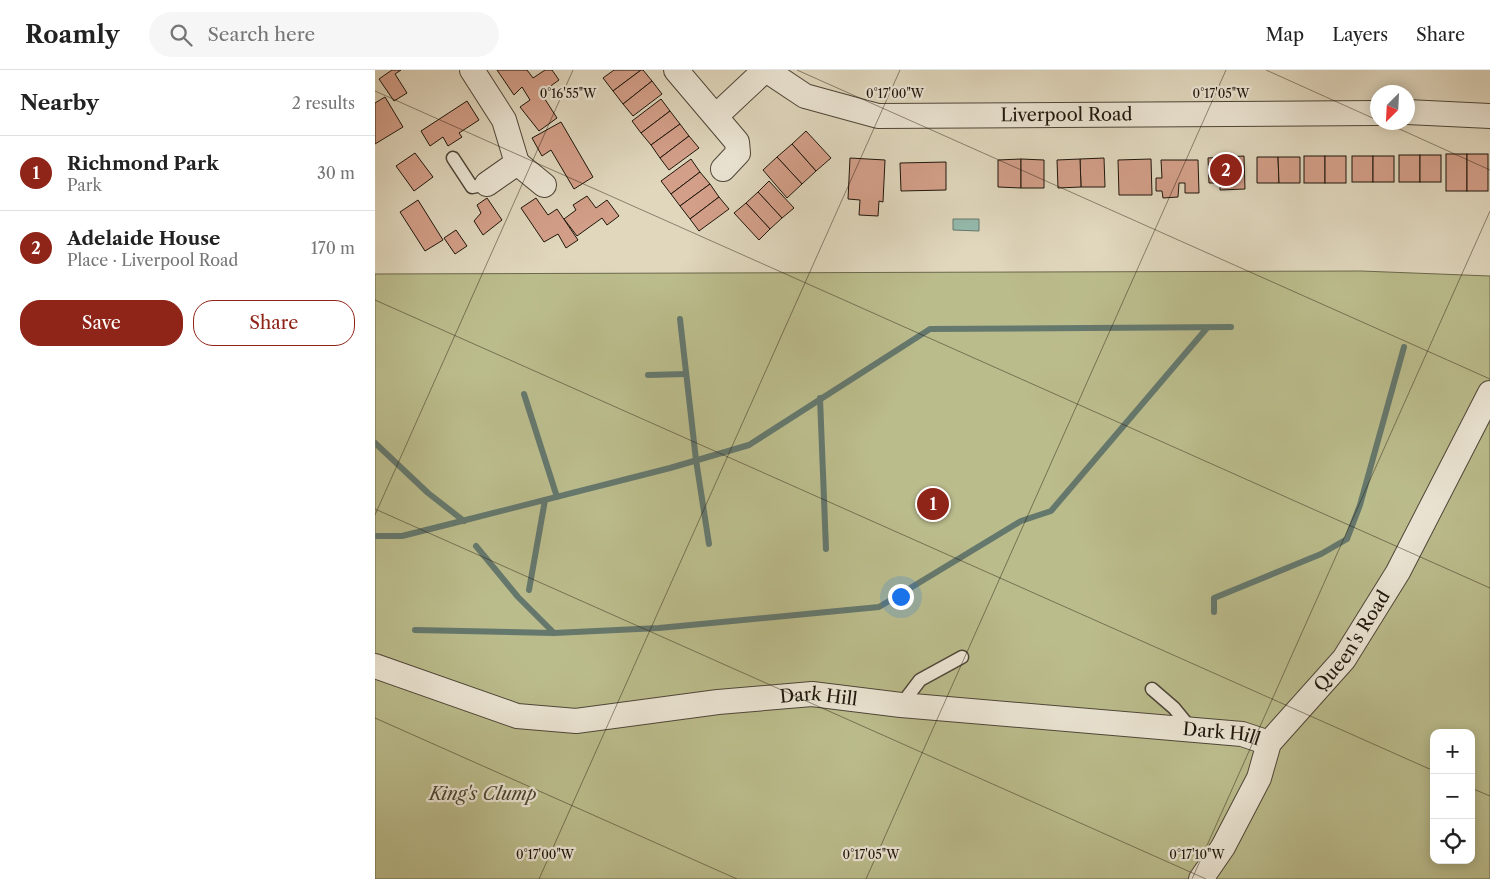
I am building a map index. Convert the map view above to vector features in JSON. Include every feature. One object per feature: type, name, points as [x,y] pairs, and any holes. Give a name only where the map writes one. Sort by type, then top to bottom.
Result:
[{"type":"street","points":[[472,70],[504,120],[517,163],[544,185]]},
{"type":"street","points":[[676,70],[737,142],[739,149],[723,169]]},
{"type":"street","points":[[716,116],[766,70]]},
{"type":"street","name":"Liverpool Road","points":[[766,70],[805,96],[879,116],[1370,113]]},
{"type":"street","points":[[1415,112],[1490,116]]},
{"type":"street","points":[[487,184],[517,163]]},
{"type":"street","name":"Queen's Road","points":[[1201,879],[1223,847],[1259,778],[1269,743],[1344,659],[1412,547],[1490,393]]},
{"type":"street","name":"Dark Hill","points":[[375,666],[517,716],[576,721],[718,702],[812,694],[901,705],[1242,734],[1269,743]]},
{"type":"lane","points":[[453,158],[472,187],[487,184]]},
{"type":"lane","points":[[901,705],[920,680],[962,657]]},
{"type":"lane","points":[[1152,689],[1174,708],[1192,730]]},
{"type":"green space","name":"King's Clump","points":[[1361,271],[1490,276],[1490,879],[375,879],[375,274]]},
{"type":"water","points":[[953,219],[979,219],[979,231],[953,230]]},
{"type":"building","points":[[392,70],[401,70],[395,74],[407,93],[394,101],[379,79]]},
{"type":"building","points":[[497,70],[527,70],[533,78],[545,70],[552,70],[559,80],[541,93],[557,118],[539,131],[520,107],[530,100],[522,87],[514,95]]},
{"type":"building","points":[[614,70],[641,70],[613,91],[603,78]]},
{"type":"building","points":[[641,70],[652,81],[623,104],[613,91]]},
{"type":"building","points":[[652,81],[662,94],[633,116],[623,104]]},
{"type":"building","points":[[385,97],[403,127],[375,144],[375,103]]},
{"type":"building","points":[[661,99],[670,111],[641,133],[632,121]]},
{"type":"building","points":[[467,101],[479,120],[459,133],[462,137],[448,146],[443,137],[430,146],[421,131]]},
{"type":"building","points":[[670,111],[680,124],[651,145],[641,133]]},
{"type":"building","points":[[561,122],[593,177],[574,189],[551,150],[542,156],[532,138]]},
{"type":"building","points":[[680,124],[689,136],[660,158],[651,145]]},
{"type":"building","points":[[806,131],[831,158],[816,171],[792,144]]},
{"type":"building","points":[[689,136],[699,148],[669,170],[660,158]]},
{"type":"building","points":[[792,144],[816,171],[802,184],[777,157]]},
{"type":"building","points":[[415,153],[433,177],[414,191],[396,166]]},
{"type":"building","points":[[1446,154],[1467,154],[1467,191],[1446,191]]},
{"type":"building","points":[[1467,154],[1488,154],[1488,191],[1467,191]]},
{"type":"building","points":[[1399,155],[1420,155],[1420,182],[1399,182]]},
{"type":"building","points":[[1420,155],[1441,155],[1441,182],[1420,182]]},
{"type":"building","points":[[1244,156],[1245,189],[1220,190],[1220,183],[1209,183],[1208,158]]},
{"type":"building","points":[[1304,156],[1325,156],[1325,183],[1304,183]]},
{"type":"building","points":[[1325,156],[1346,156],[1346,183],[1325,183]]},
{"type":"building","points":[[1352,156],[1373,156],[1373,182],[1352,182]]},
{"type":"building","points":[[1373,156],[1394,156],[1394,182],[1373,182]]},
{"type":"building","points":[[777,157],[802,184],[787,198],[763,170]]},
{"type":"building","points":[[1257,157],[1278,157],[1279,183],[1257,183]]},
{"type":"building","points":[[1278,157],[1300,157],[1300,183],[1279,183]]},
{"type":"building","points":[[850,158],[885,160],[883,202],[879,201],[878,216],[859,215],[860,200],[848,199]]},
{"type":"building","points":[[1104,158],[1105,187],[1081,187],[1080,159]]},
{"type":"building","points":[[691,159],[700,172],[671,194],[661,181]]},
{"type":"building","points":[[1021,159],[1021,188],[998,187],[998,160]]},
{"type":"building","points":[[1021,159],[1044,160],[1044,188],[1021,188]]},
{"type":"building","points":[[1080,159],[1081,187],[1058,188],[1057,160]]},
{"type":"building","points":[[1151,159],[1152,195],[1119,195],[1118,160]]},
{"type":"building","points":[[1161,160],[1198,160],[1199,193],[1185,193],[1185,183],[1179,183],[1178,197],[1163,198],[1162,191],[1156,191],[1156,178],[1162,178]]},
{"type":"building","points":[[946,162],[946,190],[901,191],[900,163]]},
{"type":"building","points":[[700,172],[710,184],[680,206],[671,194]]},
{"type":"building","points":[[769,181],[794,208],[782,218],[758,192]]},
{"type":"building","points":[[710,184],[719,197],[690,219],[680,206]]},
{"type":"building","points":[[758,192],[782,218],[770,229],[746,203]]},
{"type":"building","points":[[587,196],[596,208],[607,200],[619,216],[607,225],[602,218],[577,236],[564,219],[576,210],[573,205]]},
{"type":"building","points":[[719,197],[729,209],[699,231],[690,219]]},
{"type":"building","points":[[487,198],[502,220],[483,235],[474,221],[481,213],[477,205]]},
{"type":"building","points":[[536,198],[548,215],[557,209],[578,240],[566,248],[558,234],[544,242],[521,208]]},
{"type":"building","points":[[418,200],[443,240],[425,251],[400,212]]},
{"type":"building","points":[[746,203],[770,229],[759,240],[734,213]]},
{"type":"building","points":[[456,230],[467,246],[455,254],[444,238]]},
{"type":"waterway","points":[[680,319],[696,460],[709,544]]},
{"type":"waterway","points":[[375,536],[402,536],[670,468],[749,445],[930,329],[1231,327]]},
{"type":"waterway","points":[[415,630],[554,633],[659,628],[879,607],[1021,521],[1051,511],[1207,328]]},
{"type":"waterway","points":[[1214,612],[1214,598],[1321,554],[1347,539],[1360,505],[1404,347]]},
{"type":"waterway","points":[[648,375],[686,374]]},
{"type":"waterway","points":[[524,394],[557,497]]},
{"type":"waterway","points":[[820,398],[826,549]]},
{"type":"waterway","points":[[375,443],[428,493],[464,521]]},
{"type":"waterway","points":[[529,590],[545,500]]},
{"type":"waterway","points":[[476,546],[518,597],[554,633]]},
{"type":"place","name":"Adelaide House","points":[[1226,170]]},
{"type":"place","name":"Richmond Park","points":[[933,504]]}]
